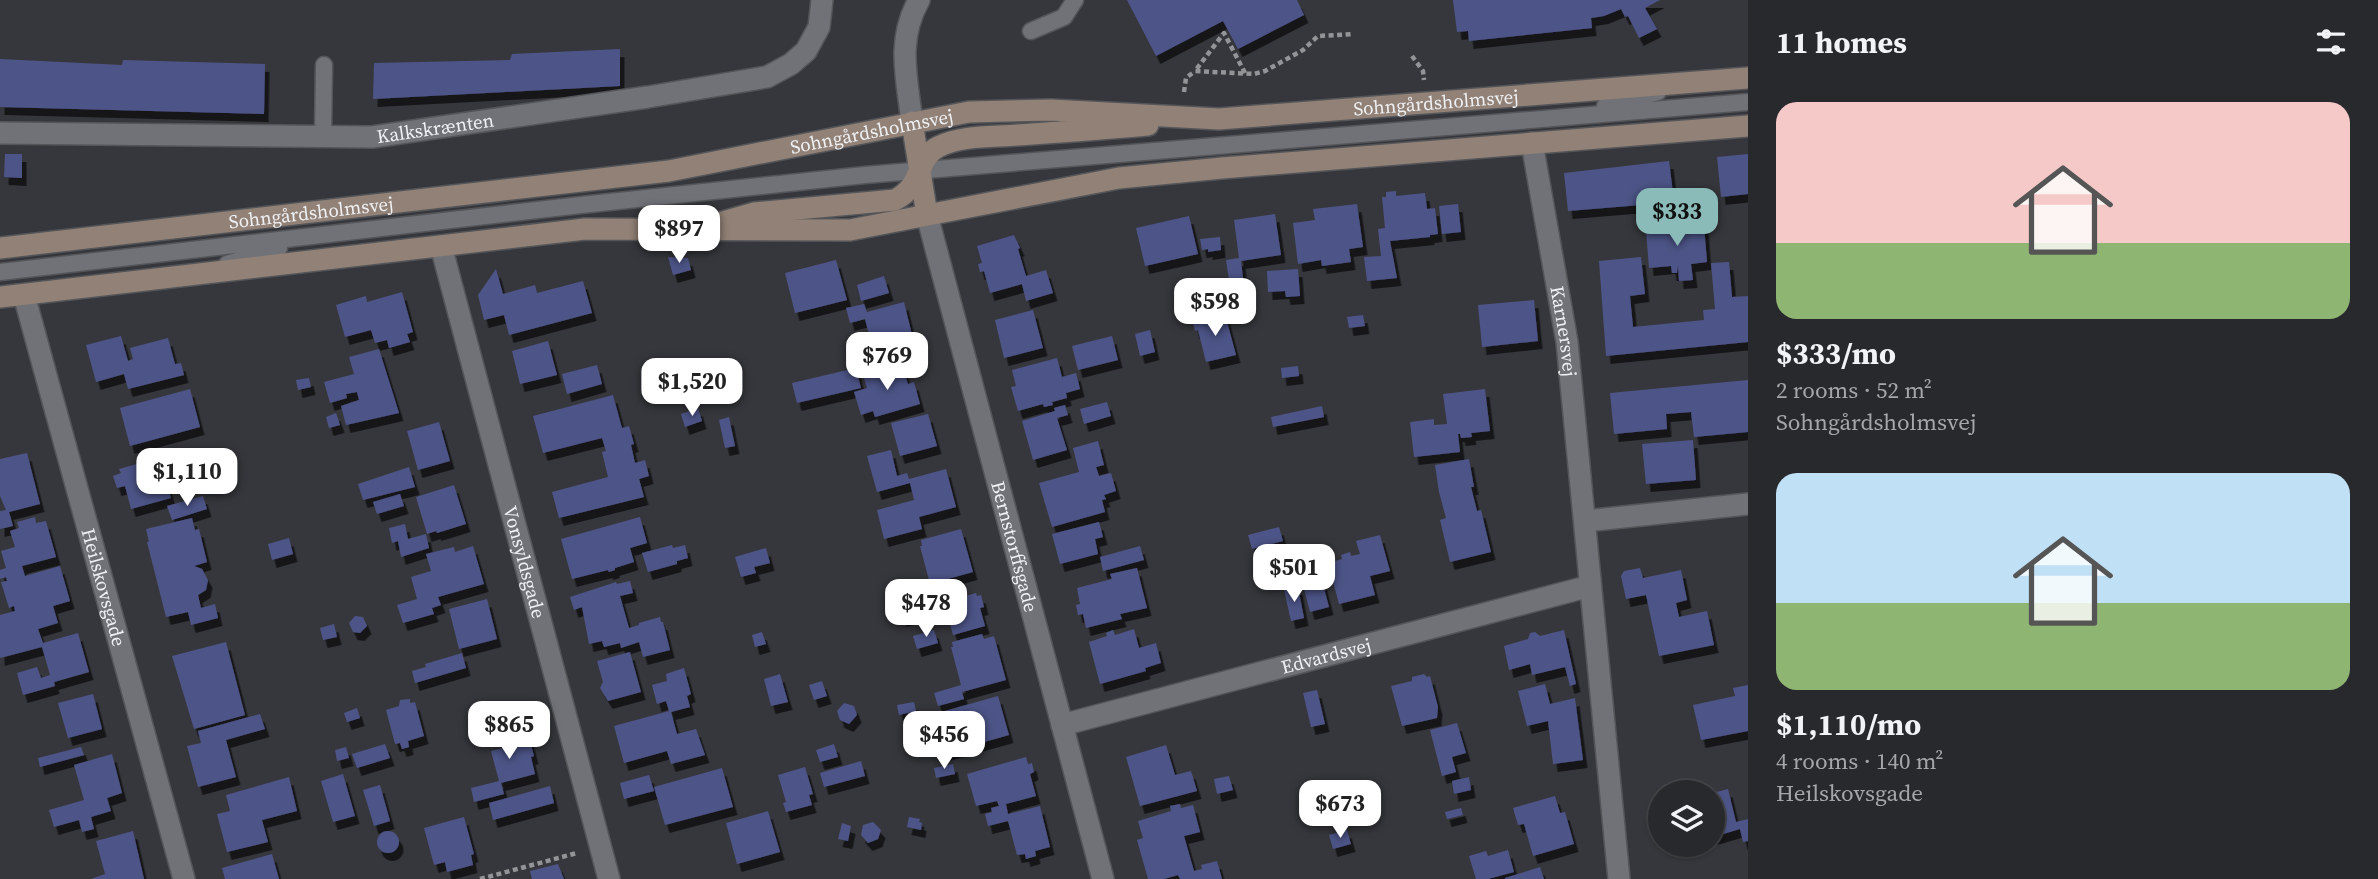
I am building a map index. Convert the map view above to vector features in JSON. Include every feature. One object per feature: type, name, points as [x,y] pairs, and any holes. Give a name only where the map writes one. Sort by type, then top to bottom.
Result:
[{"type":"street","name":"Kalkskrænten","points":[[0,133],[372,137],[648,97],[767,77],[791,64],[806,51],[819,27],[822,0]]},
{"type":"street","points":[[919,0],[909,23],[904,48],[912,122],[927,215]]},
{"type":"street","name":"Sohngårdsholmsvej","points":[[0,248],[669,171],[969,112],[1051,110],[1219,119],[1748,78]]},
{"type":"street","points":[[696,228],[754,213],[895,200],[906,194],[915,183],[925,159],[934,149],[945,143],[1219,119]]},
{"type":"street","points":[[0,297],[585,229],[850,230],[1119,178],[1748,126]]},
{"type":"street","name":"Karnersvej","points":[[1532,143],[1567,342],[1619,879]]},
{"type":"street","name":"Bernstorffsgade","points":[[927,215],[1103,879]]},
{"type":"street","name":"Vonsyldsgade","points":[[441,246],[609,879]]},
{"type":"street","name":"Heilskovsgade","points":[[24,295],[184,879]]},
{"type":"street","points":[[1585,521],[1748,504]]},
{"type":"street","name":"Edvardsvej","points":[[1062,725],[1590,586]]},
{"type":"lane","points":[[1031,31],[1064,17],[1075,0]]},
{"type":"lane","points":[[323,136],[324,65]]},
{"type":"lane","points":[[1567,116],[1698,82]]},
{"type":"lane","points":[[0,272],[581,205],[920,170],[1748,102]]},
{"type":"lane","points":[[191,275],[314,237]]},
{"type":"path","points":[[1184,96],[1186,78],[1195,71],[1224,33],[1245,73]]},
{"type":"path","points":[[1195,71],[1265,71],[1303,50],[1318,36],[1354,34]]},
{"type":"path","points":[[1412,56],[1423,71]]},
{"type":"path","points":[[480,879],[600,847]]},
{"type":"building","points":[[1127,0],[1297,0],[1304,15],[1238,49],[1223,21],[1156,56]]},
{"type":"building","points":[[1453,0],[1660,0],[1645,8],[1657,29],[1639,38],[1628,16],[1625,17],[1621,9],[1591,18],[1592,28],[1469,41],[1468,31],[1457,32]]},
{"type":"building","points":[[620,49],[620,86],[373,99],[374,63],[510,60],[512,54]]},
{"type":"building","points":[[0,59],[122,65],[123,60],[265,64],[264,114],[0,107]]},
{"type":"building","points":[[5,154],[22,154],[22,178],[4,177]]},
{"type":"building","points":[[1748,154],[1748,194],[1721,197],[1717,157]]},
{"type":"building","points":[[1669,161],[1674,201],[1653,204],[1654,213],[1642,214],[1641,205],[1568,211],[1564,173]]},
{"type":"building","points":[[1396,191],[1396,196],[1425,193],[1427,209],[1435,208],[1438,234],[1390,241],[1397,278],[1367,281],[1364,257],[1381,256],[1378,229],[1385,228],[1382,197],[1386,197],[1386,192]]},
{"type":"building","points":[[1357,204],[1363,247],[1349,249],[1351,262],[1322,266],[1321,260],[1298,264],[1293,223],[1315,220],[1313,209]]},
{"type":"building","points":[[1458,204],[1461,232],[1442,234],[1439,206]]},
{"type":"building","points":[[1275,214],[1281,255],[1241,261],[1243,278],[1229,280],[1226,260],[1239,258],[1234,220]]},
{"type":"building","points":[[1189,216],[1198,254],[1145,266],[1136,228]]},
{"type":"building","points":[[1663,217],[1672,217],[1673,228],[1704,225],[1707,262],[1691,264],[1693,280],[1679,281],[1678,265],[1677,273],[1672,273],[1671,266],[1649,268],[1646,230],[1664,228]]},
{"type":"building","points":[[1014,235],[1020,248],[1018,249],[1026,276],[1046,270],[1053,293],[1026,301],[1022,284],[990,293],[984,271],[980,272],[978,264],[982,263],[977,246]]},
{"type":"building","points":[[1220,237],[1221,250],[1202,250],[1200,239]]},
{"type":"building","points":[[668,257],[688,258],[691,270],[673,275]]},
{"type":"building","points":[[1641,257],[1645,294],[1630,296],[1633,327],[1704,320],[1703,310],[1715,309],[1711,263],[1729,262],[1732,297],[1748,296],[1748,342],[1606,356],[1599,261]]},
{"type":"building","points":[[836,260],[847,300],[795,313],[785,273]]},
{"type":"building","points":[[496,269],[503,294],[535,285],[537,293],[583,281],[592,313],[509,335],[504,315],[484,320],[478,295]]},
{"type":"building","points":[[1298,269],[1300,296],[1286,297],[1285,291],[1268,292],[1267,271]]},
{"type":"building","points":[[884,276],[889,293],[861,301],[857,285]]},
{"type":"building","points":[[402,292],[413,332],[407,334],[410,342],[389,348],[387,340],[375,343],[371,330],[345,337],[336,305],[366,296],[367,302]]},
{"type":"building","points":[[1534,300],[1538,341],[1482,347],[1478,305]]},
{"type":"building","points":[[904,302],[914,343],[874,354],[865,319],[850,323],[846,308],[864,304],[867,312]]},
{"type":"building","points":[[1033,310],[1043,348],[1004,358],[995,320]]},
{"type":"building","points":[[1225,314],[1236,355],[1206,362],[1198,330],[1195,331],[1193,322]]},
{"type":"building","points":[[1363,315],[1365,326],[1349,328],[1347,317]]},
{"type":"building","points":[[1150,330],[1155,352],[1140,356],[1135,334]]},
{"type":"building","points":[[121,336],[128,361],[133,359],[130,348],[168,338],[175,364],[181,363],[184,375],[128,389],[124,374],[96,382],[86,345]]},
{"type":"building","points":[[1112,336],[1118,360],[1078,370],[1072,346]]},
{"type":"building","points":[[548,341],[557,375],[520,384],[512,351]]},
{"type":"building","points":[[379,349],[399,413],[346,425],[341,406],[359,400],[357,392],[346,394],[347,398],[330,403],[324,382],[354,374],[349,357]]},
{"type":"building","points":[[1057,358],[1062,377],[1076,373],[1080,389],[1066,393],[1067,398],[1052,402],[1053,405],[1044,407],[1043,404],[1018,411],[1011,387],[1016,386],[1012,370]]},
{"type":"building","points":[[902,364],[908,384],[914,382],[920,404],[875,417],[873,411],[861,415],[854,392],[867,388],[863,375]]},
{"type":"building","points":[[597,365],[602,384],[567,394],[562,374]]},
{"type":"building","points":[[1298,366],[1299,376],[1282,378],[1281,368]]},
{"type":"building","points":[[856,368],[861,388],[797,403],[792,383]]},
{"type":"building","points":[[309,378],[311,387],[298,390],[296,380]]},
{"type":"building","points":[[1748,380],[1748,432],[1694,437],[1691,412],[1666,414],[1667,429],[1614,434],[1610,393]]},
{"type":"building","points":[[190,389],[200,427],[130,446],[120,408]]},
{"type":"building","points":[[1485,389],[1490,431],[1471,433],[1472,437],[1461,438],[1458,434],[1460,452],[1414,457],[1410,422],[1434,419],[1434,425],[1447,424],[1443,394]]},
{"type":"building","points":[[613,395],[622,428],[629,426],[635,463],[645,460],[649,476],[639,479],[644,497],[559,518],[552,492],[608,477],[602,452],[606,451],[602,438],[543,453],[533,416]]},
{"type":"building","points":[[1107,402],[1111,416],[1084,424],[1080,409]]},
{"type":"building","points":[[1065,405],[1068,415],[1057,418],[1067,450],[1033,460],[1022,421],[1055,411],[1054,408]]},
{"type":"building","points":[[1322,406],[1324,417],[1273,427],[1271,417]]},
{"type":"building","points":[[698,408],[702,421],[685,427],[681,414]]},
{"type":"building","points":[[336,413],[340,425],[329,428],[326,417]]},
{"type":"building","points":[[928,414],[937,446],[900,456],[891,423]]},
{"type":"building","points":[[729,417],[735,446],[725,448],[719,420]]},
{"type":"building","points":[[439,422],[450,461],[418,470],[407,431]]},
{"type":"building","points":[[1693,440],[1696,480],[1646,484],[1642,444]]},
{"type":"building","points":[[1098,441],[1104,465],[1096,467],[1099,476],[1111,473],[1116,491],[1104,495],[1106,499],[1102,500],[1105,512],[1052,527],[1039,483],[1079,472],[1073,448]]},
{"type":"building","points":[[891,450],[897,476],[907,473],[909,479],[946,469],[956,507],[919,517],[922,529],[884,539],[877,510],[914,500],[910,483],[877,492],[867,456]]},
{"type":"building","points":[[27,453],[40,504],[9,512],[13,526],[0,529],[0,511],[6,510],[0,496],[0,459]]},
{"type":"building","points":[[159,458],[171,498],[131,509],[125,486],[117,488],[113,476],[121,473],[119,469]]},
{"type":"building","points":[[1469,459],[1474,487],[1471,487],[1477,511],[1481,510],[1491,552],[1450,562],[1440,520],[1446,518],[1435,465]]},
{"type":"building","points":[[409,467],[415,487],[363,500],[358,484]]},
{"type":"building","points":[[454,485],[466,524],[427,534],[416,497]]},
{"type":"building","points":[[400,494],[404,506],[377,514],[373,502]]},
{"type":"building","points":[[203,496],[207,509],[172,520],[167,506]]},
{"type":"building","points":[[35,517],[36,523],[46,521],[56,557],[22,566],[25,576],[60,566],[70,601],[53,606],[58,623],[38,629],[43,643],[78,633],[89,672],[23,695],[17,673],[37,667],[41,678],[50,675],[42,647],[0,658],[0,615],[15,611],[14,606],[9,608],[1,582],[7,581],[6,577],[0,579],[0,570],[6,568],[1,551],[15,547],[10,531],[19,528],[17,522]]},
{"type":"building","points":[[640,517],[647,543],[630,548],[634,562],[609,572],[608,570],[572,579],[561,539]]},
{"type":"building","points":[[192,518],[195,530],[199,529],[207,562],[194,566],[202,569],[208,580],[206,590],[198,595],[201,608],[215,604],[218,618],[191,625],[188,612],[166,617],[146,529]]},
{"type":"building","points":[[1099,522],[1103,537],[1095,539],[1098,554],[1060,564],[1052,534]]},
{"type":"building","points":[[405,524],[408,539],[426,534],[429,548],[401,557],[398,541],[392,543],[389,528]]},
{"type":"building","points":[[1279,527],[1283,541],[1252,549],[1248,535]]},
{"type":"building","points":[[961,529],[973,572],[930,584],[920,546],[921,540]]},
{"type":"building","points":[[1380,535],[1390,571],[1370,576],[1375,595],[1339,604],[1328,563],[1342,559],[1341,555],[1350,552],[1351,556],[1360,554],[1356,541]]},
{"type":"building","points":[[289,538],[293,554],[272,560],[268,544]]},
{"type":"building","points":[[672,545],[673,548],[685,545],[688,558],[648,572],[642,553]]},
{"type":"building","points":[[473,546],[484,584],[438,597],[441,605],[432,608],[434,614],[403,623],[397,605],[417,599],[411,577],[431,571],[426,554],[454,547],[455,552]]},
{"type":"building","points":[[1140,546],[1144,560],[1103,571],[1100,557]]},
{"type":"building","points":[[766,548],[770,563],[754,567],[756,573],[741,577],[735,557]]},
{"type":"building","points":[[1318,565],[1329,607],[1310,612],[1299,570]]},
{"type":"building","points":[[1137,568],[1147,608],[1120,614],[1122,619],[1086,628],[1083,614],[1078,615],[1076,605],[1080,604],[1077,588],[1112,579],[1110,574]]},
{"type":"building","points":[[1640,568],[1643,578],[1681,570],[1687,600],[1676,603],[1679,617],[1707,611],[1714,645],[1659,656],[1646,595],[1626,599],[1621,576],[1624,571]]},
{"type":"building","points":[[630,581],[633,593],[620,596],[629,628],[660,617],[670,650],[643,657],[639,642],[621,648],[620,643],[604,647],[602,641],[589,644],[582,607],[574,610],[570,597],[616,582]]},
{"type":"building","points":[[1298,587],[1304,618],[1291,621],[1284,590]]},
{"type":"building","points":[[976,593],[977,596],[981,595],[984,607],[980,608],[985,626],[953,635],[944,602]]},
{"type":"building","points":[[921,598],[925,613],[902,619],[898,605]]},
{"type":"building","points":[[487,599],[497,639],[459,649],[449,609]]},
{"type":"building","points":[[355,616],[363,617],[367,626],[360,633],[353,632],[349,623]]},
{"type":"building","points":[[334,624],[337,637],[323,640],[320,628]]},
{"type":"building","points":[[1134,629],[1139,648],[1156,643],[1161,663],[1145,668],[1146,671],[1100,684],[1089,642],[1107,636],[1106,633],[1113,630],[1115,635]]},
{"type":"building","points":[[934,630],[938,643],[917,649],[913,636]]},
{"type":"building","points":[[1564,630],[1576,684],[1570,686],[1565,667],[1532,675],[1530,664],[1509,670],[1504,646],[1528,639],[1530,633],[1535,632],[1540,636]]},
{"type":"building","points":[[762,632],[766,644],[755,647],[752,635]]},
{"type":"building","points":[[982,634],[984,639],[994,636],[1006,680],[962,692],[964,699],[938,706],[934,693],[961,685],[952,642]]},
{"type":"building","points":[[226,642],[245,715],[194,729],[172,656]]},
{"type":"building","points":[[630,652],[641,692],[608,701],[600,688],[603,682],[597,661]]},
{"type":"building","points":[[462,653],[466,668],[415,683],[412,671],[426,667],[425,664]]},
{"type":"building","points":[[684,668],[691,694],[687,696],[690,707],[671,712],[677,734],[696,729],[705,755],[671,764],[667,751],[624,763],[614,726],[669,711],[666,701],[657,704],[652,685],[667,681],[666,674]]},
{"type":"building","points":[[780,674],[788,702],[771,706],[764,679]]},
{"type":"building","points":[[1424,674],[1430,676],[1438,707],[1437,718],[1402,726],[1391,686],[1412,681],[1412,677]]},
{"type":"building","points":[[822,681],[827,696],[814,700],[809,685]]},
{"type":"building","points":[[1545,684],[1550,704],[1575,698],[1583,760],[1553,764],[1548,721],[1527,726],[1518,691]]},
{"type":"building","points":[[1748,685],[1748,731],[1701,740],[1693,705],[1735,696],[1733,688]]},
{"type":"building","points":[[1317,690],[1325,724],[1311,727],[1303,693]]},
{"type":"building","points":[[93,694],[102,729],[68,738],[58,703]]},
{"type":"building","points":[[998,696],[1009,735],[938,755],[927,716]]},
{"type":"building","points":[[410,699],[410,703],[415,702],[424,736],[408,741],[409,747],[402,749],[400,743],[395,744],[386,710],[399,706],[400,700]]},
{"type":"building","points":[[914,702],[916,711],[899,715],[897,705]]},
{"type":"building","points":[[844,703],[854,706],[857,715],[849,724],[840,720],[837,711]]},
{"type":"building","points":[[357,708],[360,718],[347,722],[344,713]]},
{"type":"building","points":[[260,714],[265,729],[226,740],[236,777],[198,787],[187,746],[201,743],[198,731]]},
{"type":"building","points":[[525,722],[534,756],[531,757],[535,774],[501,783],[504,794],[474,802],[471,788],[499,781],[491,751],[503,748],[497,730]]},
{"type":"building","points":[[1457,723],[1466,753],[1452,757],[1456,772],[1442,776],[1430,730]]},
{"type":"building","points":[[385,744],[390,758],[357,768],[352,754]]},
{"type":"building","points":[[834,744],[838,757],[820,762],[816,750]]},
{"type":"building","points":[[1166,745],[1175,775],[1191,771],[1197,791],[1140,806],[1126,757]]},
{"type":"building","points":[[81,747],[84,755],[40,767],[38,758]]},
{"type":"building","points":[[346,747],[349,758],[337,761],[335,750]]},
{"type":"building","points":[[112,754],[122,793],[107,798],[111,811],[91,817],[94,829],[82,832],[79,820],[54,827],[49,810],[84,800],[74,765]]},
{"type":"building","points":[[1026,757],[1028,764],[1032,763],[1034,772],[1030,774],[1036,796],[1006,804],[1008,814],[1040,806],[1050,847],[1035,851],[1036,856],[1026,859],[1025,854],[1017,855],[1008,821],[988,826],[985,814],[992,812],[991,808],[999,806],[997,801],[976,806],[967,774]]},
{"type":"building","points":[[861,761],[865,776],[824,787],[820,773]]},
{"type":"building","points":[[953,764],[955,774],[936,778],[934,768]]},
{"type":"building","points":[[805,767],[813,794],[809,795],[812,805],[786,812],[783,803],[786,802],[778,775]]},
{"type":"building","points":[[722,768],[733,807],[665,825],[654,787]]},
{"type":"building","points":[[343,774],[355,816],[333,822],[321,781]]},
{"type":"building","points":[[649,775],[654,791],[624,799],[620,783]]},
{"type":"building","points":[[1229,776],[1233,790],[1217,794],[1214,779]]},
{"type":"building","points":[[289,777],[297,811],[262,820],[268,842],[227,852],[217,814],[230,811],[226,795]]},
{"type":"building","points":[[1469,777],[1471,790],[1454,794],[1452,781]]},
{"type":"building","points":[[380,785],[390,821],[374,826],[363,790]]},
{"type":"building","points":[[550,786],[554,803],[493,820],[489,803]]},
{"type":"building","points":[[1728,789],[1736,822],[1748,819],[1748,841],[1743,842],[1740,829],[1725,833],[1725,790]]},
{"type":"building","points":[[1555,796],[1560,813],[1565,812],[1574,844],[1533,856],[1524,824],[1518,825],[1513,808]]},
{"type":"building","points":[[1180,804],[1181,808],[1193,805],[1200,832],[1184,836],[1194,871],[1202,869],[1201,865],[1217,861],[1222,879],[1180,879],[1178,875],[1164,879],[1148,879],[1137,840],[1143,838],[1138,821],[1171,811],[1170,806]]},
{"type":"building","points":[[1461,808],[1463,815],[1447,819],[1445,812]]},
{"type":"building","points":[[768,811],[780,852],[737,864],[726,823]]},
{"type":"building","points":[[464,817],[474,854],[471,855],[473,865],[447,872],[445,862],[434,865],[424,828]]},
{"type":"building","points":[[909,817],[920,819],[921,830],[907,827]]},
{"type":"building","points":[[873,822],[881,830],[878,839],[868,843],[861,835],[863,825]]},
{"type":"building","points":[[842,823],[851,826],[848,841],[838,839]]},
{"type":"building","points":[[1347,830],[1351,844],[1333,849],[1329,835]]},
{"type":"building","points":[[133,831],[144,879],[91,879],[105,874],[96,841]]},
{"type":"building","points":[[384,831],[392,831],[399,838],[399,846],[392,853],[384,853],[377,846],[377,838]]},
{"type":"building","points":[[1508,850],[1514,872],[1488,879],[1476,879],[1469,856],[1486,851],[1488,856]]},
{"type":"building","points":[[272,854],[279,879],[225,879],[222,868]]},
{"type":"building","points":[[558,864],[564,879],[532,879],[530,871]]},
{"type":"building","points":[[1540,867],[1544,879],[1505,879],[1505,878]]}]
